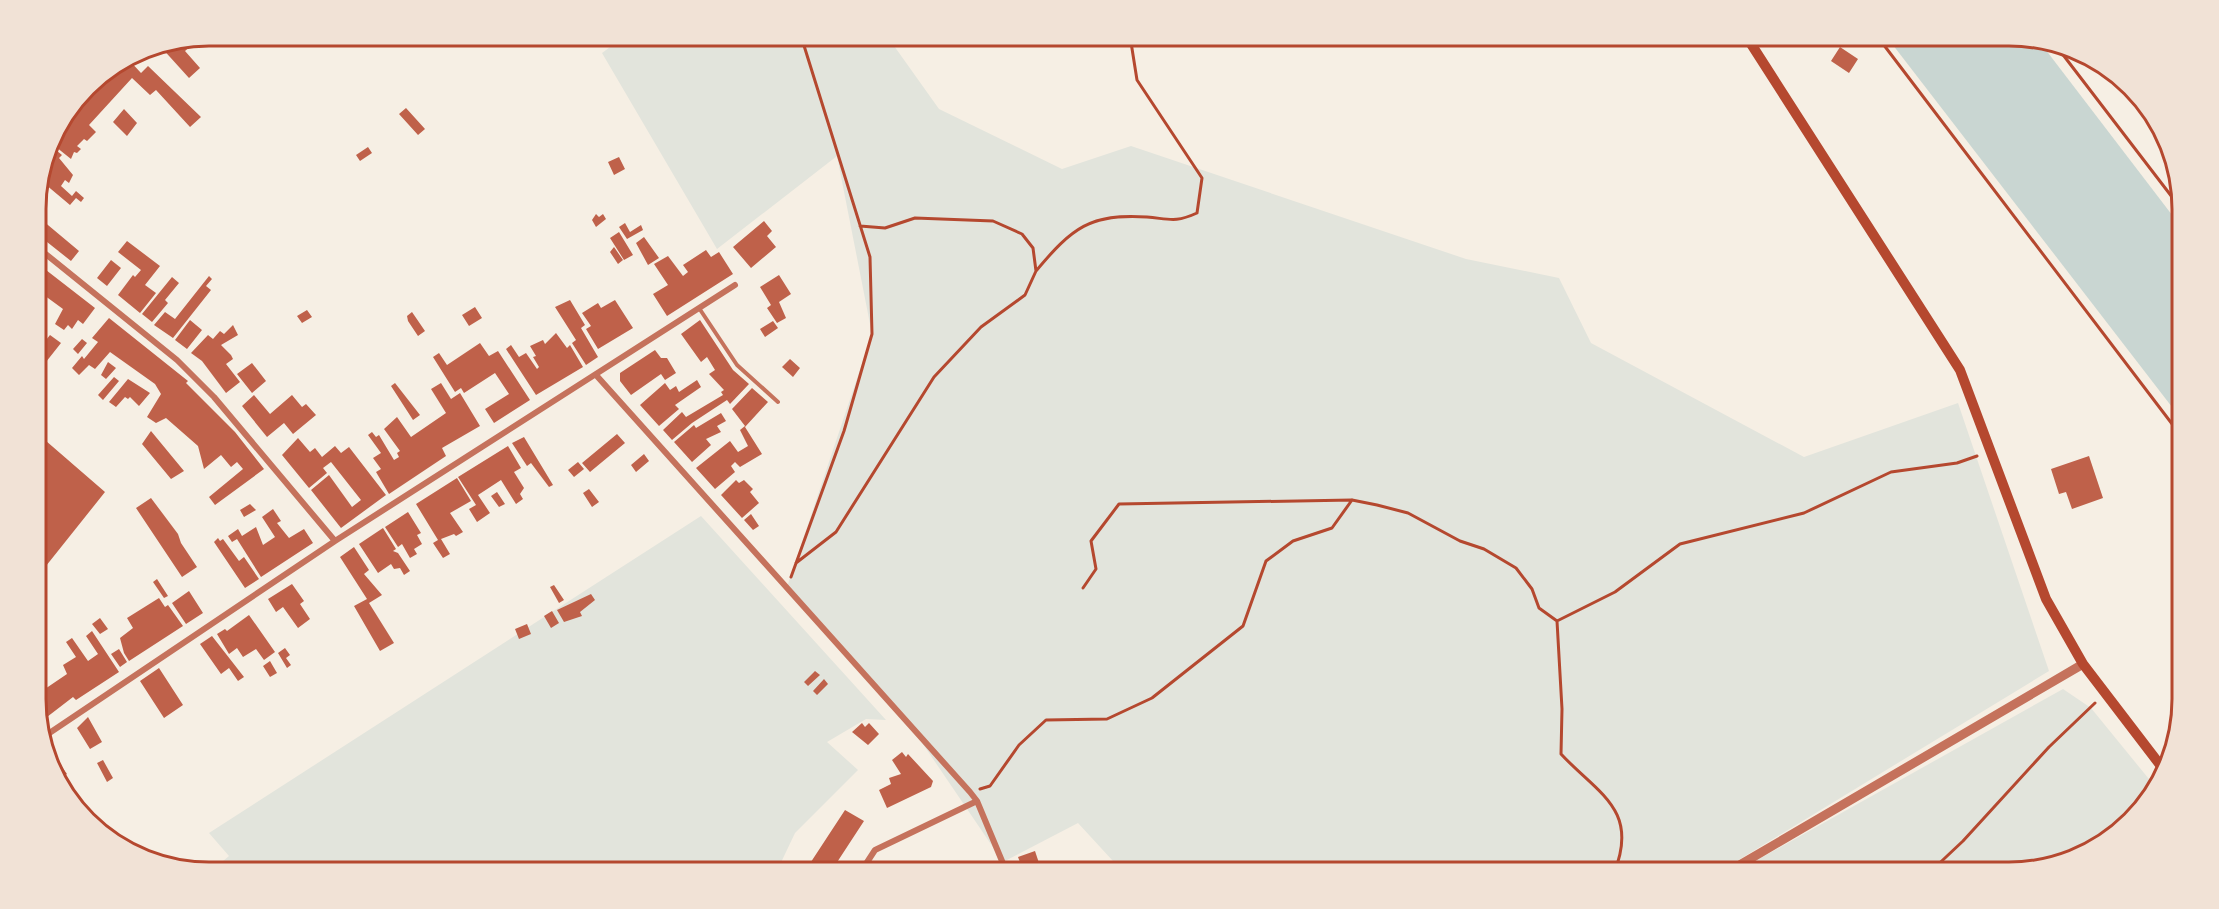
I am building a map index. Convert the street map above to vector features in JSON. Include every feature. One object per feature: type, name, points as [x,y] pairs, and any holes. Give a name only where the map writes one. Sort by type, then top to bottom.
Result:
[{"type":"main road","points":[[1752,46],[1960,370],[2046,599],[2083,664],[2159,764]]},
{"type":"street","points":[[47,255],[169,353],[200,382],[334,541]]},
{"type":"street","points":[[50,732],[334,541],[735,285]]},
{"type":"street","points":[[596,375],[970,792],[977,801],[1002,862]]},
{"type":"street","points":[[1745,862],[2083,664]]},
{"type":"street","points":[[867,862],[875,850],[977,801]]},
{"type":"lane","points":[[699,308],[737,366],[778,402]]},
{"type":"path","points":[[804,47],[870,257],[872,334],[844,431],[796,563],[836,532],[934,377],[981,327],[1025,295],[1036,271],[1060,243],[1078,228],[1108,216],[1180,221],[1197,213],[1202,178],[1137,80],[1132,46]]},
{"type":"path","points":[[1886,46],[2172,424]]},
{"type":"path","points":[[2064,56],[2171,196]]},
{"type":"path","points":[[860,226],[885,228],[915,218],[993,221],[1022,234],[1033,248],[1036,271]]},
{"type":"path","points":[[1557,621],[1615,592],[1680,544],[1804,513],[1891,472],[1957,463],[1990,452]]},
{"type":"path","points":[[1083,588],[1096,569],[1091,541],[1119,504],[1352,500],[1408,513],[1460,541],[1484,549],[1516,568],[1532,589],[1539,608],[1557,621]]},
{"type":"path","points":[[970,792],[990,786],[1019,745],[1046,720],[1107,719],[1152,698],[1170,681],[1189,671],[1243,626],[1266,561],[1293,540],[1332,528],[1352,500]]},
{"type":"path","points":[[1557,621],[1562,709],[1561,754],[1612,803],[1620,825],[1622,854],[1619,862]]},
{"type":"path","points":[[1941,862],[1963,841],[2049,747],[2105,694]]},
{"type":"shaded area","points":[[1894,46],[2009,46],[2047,51],[2172,215],[2172,407]]},
{"type":"shaded area","points":[[610,47],[895,47],[939,109],[1062,169],[1131,146],[1466,259],[1559,278],[1591,343],[1804,457],[1958,403],[2049,671],[1735,862],[1114,862],[1078,823],[1003,862],[908,722],[787,587],[872,334],[837,156],[717,249],[602,53]]},
{"type":"shaded area","points":[[701,516],[886,720],[866,719],[827,742],[858,770],[795,833],[781,862],[222,862],[229,856],[209,833]]},
{"type":"shaded area","points":[[2063,689],[2091,708],[2150,781],[2139,799],[2109,829],[2091,841],[2052,857],[2020,862],[1754,862]]},
{"type":"building","points":[[1840,47],[1858,59],[1849,73],[1831,61]]},
{"type":"building","points":[[188,49],[185,51],[200,68],[189,78],[166,53]]},
{"type":"building","points":[[134,65],[141,73],[148,66],[201,117],[190,127],[156,90],[150,95],[132,78],[89,125],[96,132],[87,141],[84,139],[77,146],[81,149],[77,153],[74,152],[71,159],[58,149],[74,119],[94,94],[110,80]]},
{"type":"building","points":[[406,108],[425,129],[418,135],[399,114]]},
{"type":"building","points":[[124,109],[137,123],[127,136],[113,122]]},
{"type":"building","points":[[368,147],[372,153],[360,161],[356,155]]},
{"type":"building","points":[[57,151],[62,155],[59,158],[73,175],[69,183],[65,180],[61,186],[72,196],[76,191],[84,198],[81,202],[76,198],[70,205],[48,187]]},
{"type":"building","points":[[619,157],[625,169],[614,175],[608,162]]},
{"type":"building","points":[[596,214],[599,217],[603,214],[606,219],[596,227],[592,220]]},
{"type":"building","points":[[764,221],[772,231],[767,236],[776,247],[751,268],[733,247]]},
{"type":"building","points":[[625,223],[630,232],[641,225],[643,230],[627,239],[619,227]]},
{"type":"building","points":[[47,224],[79,251],[71,261],[47,242]]},
{"type":"building","points":[[619,232],[633,255],[624,260],[610,238]]},
{"type":"building","points":[[644,237],[659,258],[648,265],[636,243]]},
{"type":"building","points":[[127,241],[160,266],[145,285],[156,293],[140,313],[118,295],[133,275],[135,277],[141,270],[118,252]]},
{"type":"building","points":[[614,247],[623,260],[618,264],[610,252]]},
{"type":"building","points":[[706,250],[711,257],[719,252],[733,274],[667,316],[653,294],[668,285],[654,264],[668,256],[683,276],[688,272],[683,265]]},
{"type":"building","points":[[111,260],[121,268],[107,286],[97,278]]},
{"type":"building","points":[[47,271],[95,308],[83,324],[78,320],[72,329],[68,325],[64,330],[55,324],[63,309],[47,297]]},
{"type":"building","points":[[779,275],[791,294],[779,302],[786,318],[777,323],[767,308],[771,305],[760,287]]},
{"type":"building","points":[[209,276],[212,279],[206,286],[211,290],[173,338],[154,325],[165,312],[175,319]]},
{"type":"building","points":[[172,277],[179,283],[165,300],[168,303],[152,322],[142,314]]},
{"type":"building","points":[[570,300],[585,325],[581,328],[598,357],[586,365],[572,343],[576,340],[555,307]]},
{"type":"building","points":[[615,300],[633,328],[598,349],[586,329],[591,326],[582,313],[598,303],[601,308]]},
{"type":"building","points":[[475,307],[482,318],[469,326],[462,315]]},
{"type":"building","points":[[307,310],[312,317],[302,323],[297,316]]},
{"type":"building","points":[[412,312],[425,331],[418,336],[408,321],[407,316]]},
{"type":"building","points":[[109,318],[188,381],[186,383],[235,432],[264,469],[215,505],[209,497],[243,469],[237,462],[231,467],[221,455],[204,469],[198,446],[166,418],[156,423],[147,417],[161,394],[155,384],[110,352],[95,369],[89,365],[79,375],[72,368],[82,356],[84,359],[98,342],[92,338]]},
{"type":"building","points":[[190,320],[202,330],[187,349],[175,340]]},
{"type":"building","points":[[700,320],[733,370],[749,384],[730,404],[727,400],[692,423],[672,440],[663,430],[682,412],[686,417],[723,395],[721,392],[724,390],[709,374],[715,370],[707,357],[701,362],[681,334]]},
{"type":"building","points":[[773,321],[778,328],[765,337],[760,329]]},
{"type":"building","points":[[233,325],[238,335],[221,345],[231,355],[233,359],[226,364],[240,382],[226,393],[202,361],[191,353],[208,335],[213,339],[220,331],[224,334]]},
{"type":"building","points":[[556,333],[567,348],[570,345],[583,367],[536,395],[506,349],[511,345],[519,357],[526,353],[537,369],[539,367],[533,357],[536,356],[530,346],[543,340],[545,344]]},
{"type":"building","points":[[50,335],[61,343],[47,361],[47,339]]},
{"type":"building","points":[[82,339],[87,343],[78,354],[73,349]]},
{"type":"building","points":[[480,343],[489,356],[498,351],[530,400],[494,423],[485,409],[509,394],[495,373],[464,393],[461,388],[455,392],[433,357],[439,353],[447,365]]},
{"type":"building","points":[[655,350],[661,358],[667,358],[676,373],[665,380],[661,374],[631,395],[620,381],[620,373]]},
{"type":"building","points":[[790,359],[800,368],[793,377],[782,367]]},
{"type":"building","points":[[108,362],[116,368],[106,379],[101,375]]},
{"type":"building","points":[[252,363],[266,381],[252,393],[237,374]]},
{"type":"building","points":[[114,377],[119,381],[103,400],[98,395]]},
{"type":"building","points":[[128,379],[150,393],[139,406],[130,397],[128,399],[125,397],[116,407],[109,402]]},
{"type":"building","points":[[697,380],[701,387],[675,405],[679,409],[659,426],[640,405],[665,383],[670,390],[676,386],[679,392]]},
{"type":"building","points":[[395,383],[420,415],[413,420],[391,386]]},
{"type":"building","points":[[441,383],[451,399],[460,393],[480,426],[442,448],[446,456],[389,494],[376,472],[381,469],[373,458],[381,453],[368,435],[372,432],[376,437],[379,435],[394,460],[399,457],[397,453],[400,451],[384,429],[397,417],[411,437],[446,413],[431,389]]},
{"type":"building","points":[[752,388],[768,402],[745,427],[762,454],[740,467],[735,462],[731,466],[735,472],[715,489],[696,468],[730,441],[738,452],[748,446],[740,430],[745,426],[732,409]]},
{"type":"building","points":[[254,395],[270,414],[292,395],[302,407],[306,404],[316,415],[293,434],[284,423],[267,437],[242,406]]},
{"type":"building","points":[[721,413],[726,421],[717,426],[721,432],[706,439],[711,445],[692,462],[674,442],[694,425],[696,428]]},
{"type":"building","points":[[151,431],[184,471],[171,479],[142,444]]},
{"type":"building","points":[[617,434],[625,443],[590,472],[582,463]]},
{"type":"building","points":[[524,437],[553,485],[549,487],[531,463],[527,466],[512,443]]},
{"type":"building","points":[[298,438],[310,452],[315,448],[322,457],[335,446],[341,453],[349,447],[386,495],[341,528],[311,490],[329,475],[352,507],[361,500],[331,462],[323,468],[327,473],[309,488],[282,455]]},
{"type":"building","points":[[47,441],[105,492],[46,566]]},
{"type":"building","points":[[508,446],[521,468],[514,472],[524,488],[520,494],[523,499],[516,504],[501,480],[478,495],[490,513],[477,522],[469,509],[476,505],[458,477]]},
{"type":"building","points":[[644,454],[649,461],[636,472],[631,465]]},
{"type":"building","points":[[2089,456],[2103,498],[2072,509],[2066,492],[2059,494],[2051,469]]},
{"type":"building","points":[[578,462],[584,469],[574,477],[568,470]]},
{"type":"building","points":[[457,478],[471,501],[450,513],[463,532],[441,539],[450,554],[443,558],[433,543],[438,540],[416,504]]},
{"type":"building","points":[[736,480],[739,483],[744,480],[753,489],[750,492],[759,503],[742,518],[721,495]]},
{"type":"building","points":[[589,489],[599,502],[592,507],[583,493]]},
{"type":"building","points":[[497,492],[505,504],[499,507],[491,496]]},
{"type":"building","points":[[151,498],[178,534],[181,543],[197,567],[182,577],[136,508]]},
{"type":"building","points":[[250,504],[256,510],[244,517],[240,510]]},
{"type":"building","points":[[273,509],[281,521],[277,523],[289,538],[304,529],[313,543],[261,577],[237,539],[232,542],[228,536],[238,529],[242,536],[256,527],[263,545],[275,537],[262,517]]},
{"type":"building","points":[[408,512],[421,533],[417,535],[422,544],[414,549],[417,554],[410,558],[402,544],[398,547],[385,527]]},
{"type":"building","points":[[751,514],[759,526],[753,530],[744,520]]},
{"type":"building","points":[[383,528],[396,549],[393,551],[398,553],[410,571],[404,575],[400,568],[394,569],[391,564],[378,573],[359,544]]},
{"type":"building","points":[[218,538],[220,541],[223,539],[239,561],[244,557],[259,579],[245,588],[214,542]]},
{"type":"building","points":[[354,547],[369,570],[364,574],[382,595],[369,603],[394,643],[380,651],[354,606],[367,599],[340,557]]},
{"type":"building","points":[[157,579],[168,596],[164,598],[153,582]]},
{"type":"building","points":[[292,584],[304,601],[300,604],[310,619],[298,628],[283,607],[276,612],[268,599]]},
{"type":"building","points":[[554,585],[564,600],[559,603],[550,587]]},
{"type":"building","points":[[189,591],[203,613],[186,624],[172,603]]},
{"type":"building","points":[[591,594],[595,600],[580,612],[582,616],[564,622],[557,610]]},
{"type":"building","points":[[159,598],[165,607],[168,605],[183,626],[129,661],[120,638],[133,628],[127,618]]},
{"type":"building","points":[[552,611],[559,623],[551,628],[544,616]]},
{"type":"building","points":[[249,615],[275,652],[264,660],[256,649],[243,657],[237,648],[229,654],[217,634],[225,629],[227,631]]},
{"type":"building","points":[[100,618],[108,629],[100,634],[92,624]]},
{"type":"building","points":[[527,624],[531,634],[519,639],[515,629]]},
{"type":"building","points":[[92,631],[119,672],[76,700],[73,697],[48,716],[46,688],[67,674],[63,665],[76,657],[66,642],[72,638],[88,661],[98,654],[86,636]]},
{"type":"building","points":[[212,636],[244,677],[238,681],[229,668],[221,674],[200,644]]},
{"type":"building","points":[[285,648],[290,655],[286,658],[291,665],[287,668],[278,653]]},
{"type":"building","points":[[119,649],[127,662],[120,667],[111,654]]},
{"type":"building","points":[[270,661],[277,673],[270,677],[263,666]]},
{"type":"building","points":[[159,668],[183,705],[164,718],[140,681]]},
{"type":"building","points":[[815,671],[820,675],[808,686],[804,682]]},
{"type":"building","points":[[824,679],[828,684],[817,695],[813,691]]},
{"type":"building","points":[[88,717],[102,742],[90,749],[77,728]]},
{"type":"building","points":[[862,723],[865,727],[869,723],[879,734],[868,745],[852,732]]},
{"type":"building","points":[[902,752],[906,757],[908,754],[933,781],[931,787],[887,808],[879,790],[891,784],[889,778],[901,774],[892,760]]},
{"type":"building","points":[[103,760],[113,778],[107,782],[97,763]]},
{"type":"building","points":[[845,810],[864,821],[837,862],[811,862]]},
{"type":"building","points":[[1035,851],[1039,862],[1020,862],[1018,857]]}]
